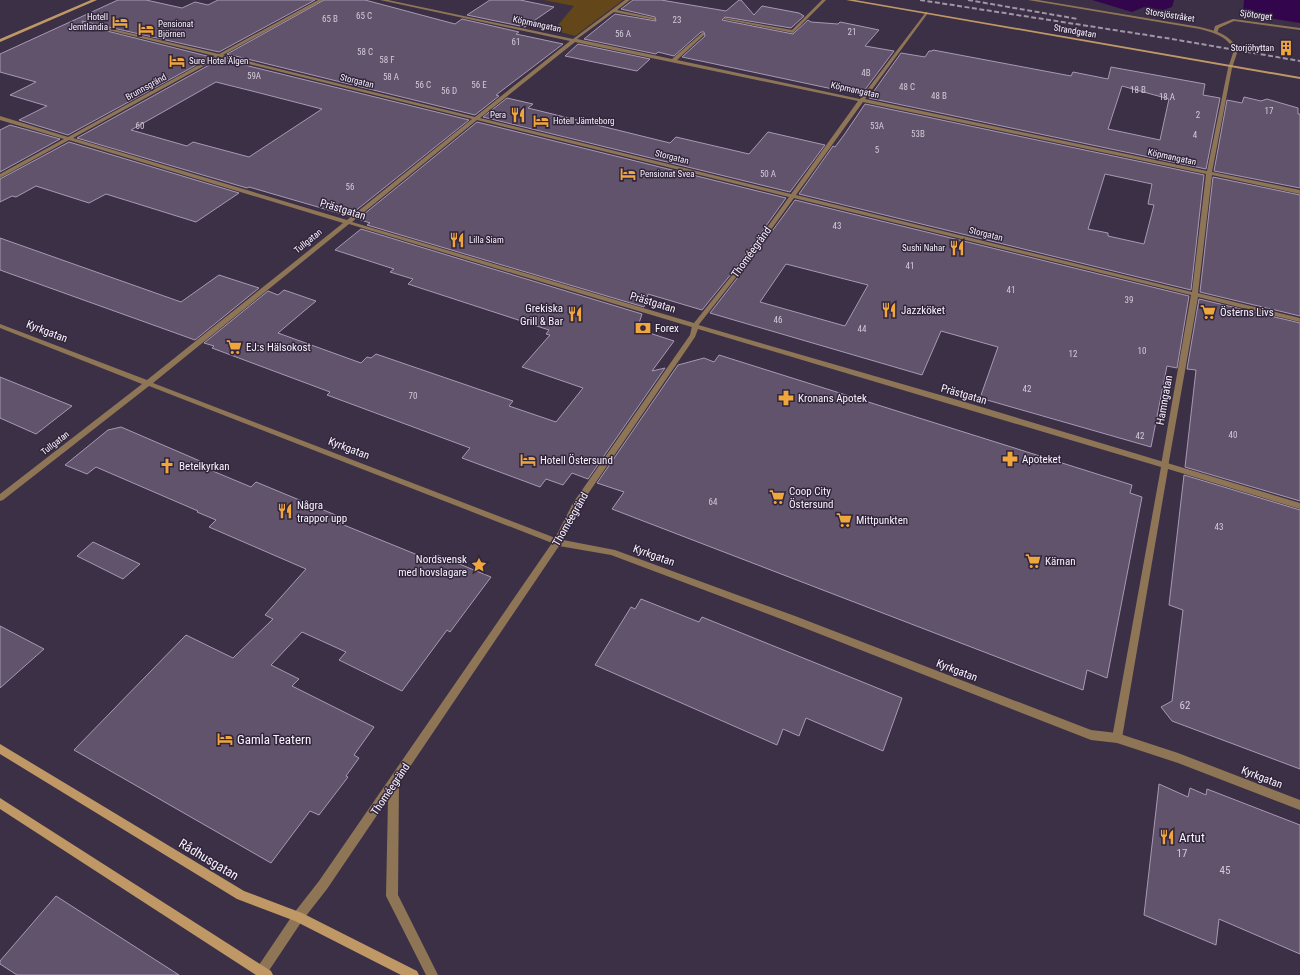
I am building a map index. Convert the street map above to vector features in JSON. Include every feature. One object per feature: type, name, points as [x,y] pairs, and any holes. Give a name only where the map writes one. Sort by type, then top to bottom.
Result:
[{"type":"main road","points":[[0,41],[95,0]]},
{"type":"main road","name":"Strandgatan","points":[[848,0],[1300,78]]},
{"type":"main road","name":"Rådhusgatan","points":[[0,749],[241,895],[298,917],[413,975]]},
{"type":"main road","points":[[0,803],[264,973]]},
{"type":"street","name":"Brunnsgränd","points":[[0,176],[321,0]]},
{"type":"street","name":"Köpmangatan","points":[[382,0],[406,3],[575,40],[1300,192]]},
{"type":"street","name":"Tullgatan","points":[[0,498],[147,383],[575,40],[628,0]]},
{"type":"street","points":[[725,19],[793,32],[824,0]]},
{"type":"street","name":"Storsjöstråket","points":[[1030,0],[1200,28],[1215,32],[1230,40],[1236,50],[1231,66]]},
{"type":"street","points":[[613,11],[653,19]]},
{"type":"street","name":"Thoméegränd","points":[[264,973],[298,917],[323,885],[557,542],[576,505],[693,335],[695,326],[739,270],[926,13]]},
{"type":"street","name":"Sjötorget","points":[[1215,32],[1217,27],[1233,20],[1300,29]]},
{"type":"street","name":"Storgatan","points":[[85,23],[1300,320]]},
{"type":"street","points":[[674,60],[702,34]]},
{"type":"street","name":"Hamngatan","points":[[1117,738],[1195,294],[1209,173],[1231,66]]},
{"type":"street","name":"Prästgatan","points":[[0,118],[1300,506]]},
{"type":"street","name":"Kyrkgatan","points":[[0,326],[557,542],[612,552],[799,622],[1091,735],[1117,738],[1178,758],[1300,805]]},
{"type":"street","points":[[394,782],[392,896],[432,975]]},
{"type":"shaded area","points":[[544,0],[623,0],[575,36],[554,30],[574,6]]},
{"type":"shaded area","points":[[1092,0],[1174,0],[1172,7],[1163,10],[1144,7],[1132,12]]},
{"type":"shaded area","points":[[1244,0],[1300,0],[1300,23],[1243,14]]},
{"type":"building","points":[[118,0],[146,0],[182,8],[195,2],[208,5],[218,0],[315,0],[219,52],[82,21],[83,25],[211,57],[68,135],[19,120],[47,106],[10,95],[36,82],[0,72],[0,54]]},
{"type":"building","points":[[324,0],[365,0],[455,24],[462,19],[519,32],[516,34],[563,44],[496,95],[499,96],[475,115],[227,54]]},
{"type":"building","points":[[490,0],[520,0],[554,7],[525,27],[467,15]]},
{"type":"building","points":[[633,0],[661,0],[726,11],[741,0],[754,15],[762,6],[799,13],[804,16],[791,28],[725,17],[722,20],[793,34],[808,20],[811,22],[838,24],[840,22],[879,30],[865,46],[894,51],[861,95],[682,57],[705,36],[704,32],[701,32],[674,56],[658,52],[656,54],[584,39],[615,14],[656,21],[655,17],[621,9]]},
{"type":"building","points":[[578,44],[650,59],[637,71],[565,56]]},
{"type":"building","points":[[929,51],[1071,76],[1073,72],[1108,79],[1111,67],[1205,84],[1203,95],[1220,98],[1206,169],[869,98],[901,53],[925,57]],"holes":[[[1122,86],[1169,99],[1160,140],[1108,129]]]},
{"type":"building","points":[[220,59],[469,120],[349,216],[249,187],[247,188],[77,138]],"holes":[[[216,82],[322,109],[249,157],[193,142],[187,146],[131,130]]]},
{"type":"building","points":[[1244,97],[1261,101],[1267,99],[1298,108],[1298,114],[1300,114],[1300,188],[1214,171],[1227,100],[1242,103]]},
{"type":"building","points":[[507,98],[533,104],[528,108],[670,143],[676,137],[749,154],[768,132],[825,145],[790,192],[483,117]]},
{"type":"building","points":[[865,104],[1204,175],[1191,290],[799,194],[833,146],[835,147]],"holes":[[[1105,174],[1152,184],[1148,204],[1154,205],[1144,244],[1108,236],[1108,233],[1088,229]]]},
{"type":"building","points":[[477,122],[786,198],[736,268],[702,310],[648,294],[644,307],[367,225],[370,223],[358,219]]},
{"type":"building","points":[[10,125],[60,139],[0,172],[0,130]]},
{"type":"building","points":[[69,142],[239,193],[196,222],[106,194],[89,203],[36,186],[16,197],[12,196],[0,202],[0,179]]},
{"type":"building","points":[[1213,177],[1300,195],[1300,316],[1200,292]]},
{"type":"building","points":[[795,200],[1189,296],[1177,368],[1167,366],[1151,447],[980,398],[998,347],[941,331],[922,375],[710,313]],"holes":[[[786,264],[868,285],[845,326],[760,302]]]},
{"type":"building","points":[[361,229],[642,314],[637,329],[674,341],[652,371],[665,368],[588,479],[572,473],[563,485],[546,479],[540,487],[462,458],[470,448],[327,395],[330,392],[212,348],[214,346],[204,343],[268,291],[278,295],[284,290],[316,301],[278,333],[361,363],[367,357],[371,358],[376,354],[513,401],[509,406],[556,422],[583,388],[522,367],[550,335],[546,334],[549,330],[408,284],[413,279],[390,272],[394,269],[335,250]]},
{"type":"building","points":[[0,238],[181,302],[219,275],[259,288],[195,340],[0,270]]},
{"type":"building","points":[[1199,299],[1300,323],[1300,501],[1185,467],[1196,370],[1187,369]]},
{"type":"building","points":[[719,355],[1132,485],[1130,493],[1142,497],[1107,678],[1087,670],[1083,690],[612,509],[624,492],[597,483],[678,365],[704,358],[714,362]]},
{"type":"building","points":[[0,377],[72,406],[36,434],[0,418]]},
{"type":"building","points":[[121,427],[200,461],[196,464],[251,487],[256,482],[338,516],[334,521],[430,560],[435,554],[491,577],[450,632],[447,630],[402,691],[339,660],[346,652],[302,632],[271,665],[299,679],[292,686],[374,727],[354,755],[359,758],[346,776],[348,777],[319,815],[310,811],[271,863],[74,750],[186,635],[233,658],[273,619],[265,615],[306,569],[209,527],[216,520],[197,512],[198,511],[96,467],[87,474],[65,465],[108,430]]},
{"type":"building","points":[[1184,475],[1300,510],[1300,769],[1172,721],[1161,707],[1172,701],[1183,610],[1169,605]]},
{"type":"building","points":[[93,542],[140,564],[123,579],[77,556]]},
{"type":"building","points":[[641,599],[699,622],[702,617],[902,698],[883,751],[806,718],[799,736],[783,729],[777,745],[595,665],[631,607],[635,609]]},
{"type":"building","points":[[0,626],[44,649],[0,688]]},
{"type":"building","points":[[1159,784],[1188,797],[1190,788],[1206,795],[1207,789],[1300,825],[1300,954],[1219,919],[1216,945],[1144,915]]},
{"type":"building","points":[[56,896],[179,975],[17,975],[0,964],[0,961]]},
{"type":"railway","points":[[920,0],[1166,38],[1300,61]]},
{"type":"railway","points":[[968,0],[1078,19]]},
{"type":"place","name":"Hotell Jemtlandia","points":[[120,22]]},
{"type":"place","name":"Pensionat Björnen","points":[[146,29]]},
{"type":"place","name":"Storjöhyttan","points":[[1286,48]]},
{"type":"place","name":"Sure Hotel Älgen","points":[[177,61]]},
{"type":"place","name":"Pera","points":[[518,115]]},
{"type":"place","name":"Hotell Jämteborg","points":[[541,121]]},
{"type":"place","name":"Pensionat Svea","points":[[628,174]]},
{"type":"place","name":"Lilla Siam","points":[[457,240]]},
{"type":"place","name":"Sushi Nahar","points":[[957,248]]},
{"type":"place","name":"Jazzköket","points":[[889,310]]},
{"type":"place","name":"Österns Livs","points":[[1208,312]]},
{"type":"place","name":"Grekiska Grill & Bar","points":[[575,314]]},
{"type":"place","name":"Forex","points":[[643,328]]},
{"type":"place","name":"EJ:s Hälsokost","points":[[234,347]]},
{"type":"place","name":"Kronans Apotek","points":[[786,398]]},
{"type":"place","name":"Apoteket","points":[[1010,459]]},
{"type":"place","name":"Hotell Östersund","points":[[528,460]]},
{"type":"place","name":"Betelkyrkan","points":[[167,466]]},
{"type":"place","name":"Coop City Östersund","points":[[777,497]]},
{"type":"place","name":"Några trappor upp","points":[[285,511]]},
{"type":"place","name":"Mittpunkten","points":[[844,520]]},
{"type":"place","name":"Kärnan","points":[[1033,561]]},
{"type":"place","name":"Nordsvensk med hovslagare","points":[[479,565]]},
{"type":"place","name":"Gamla Teatern","points":[[225,739]]},
{"type":"place","name":"Artut","points":[[1167,837]]}]
